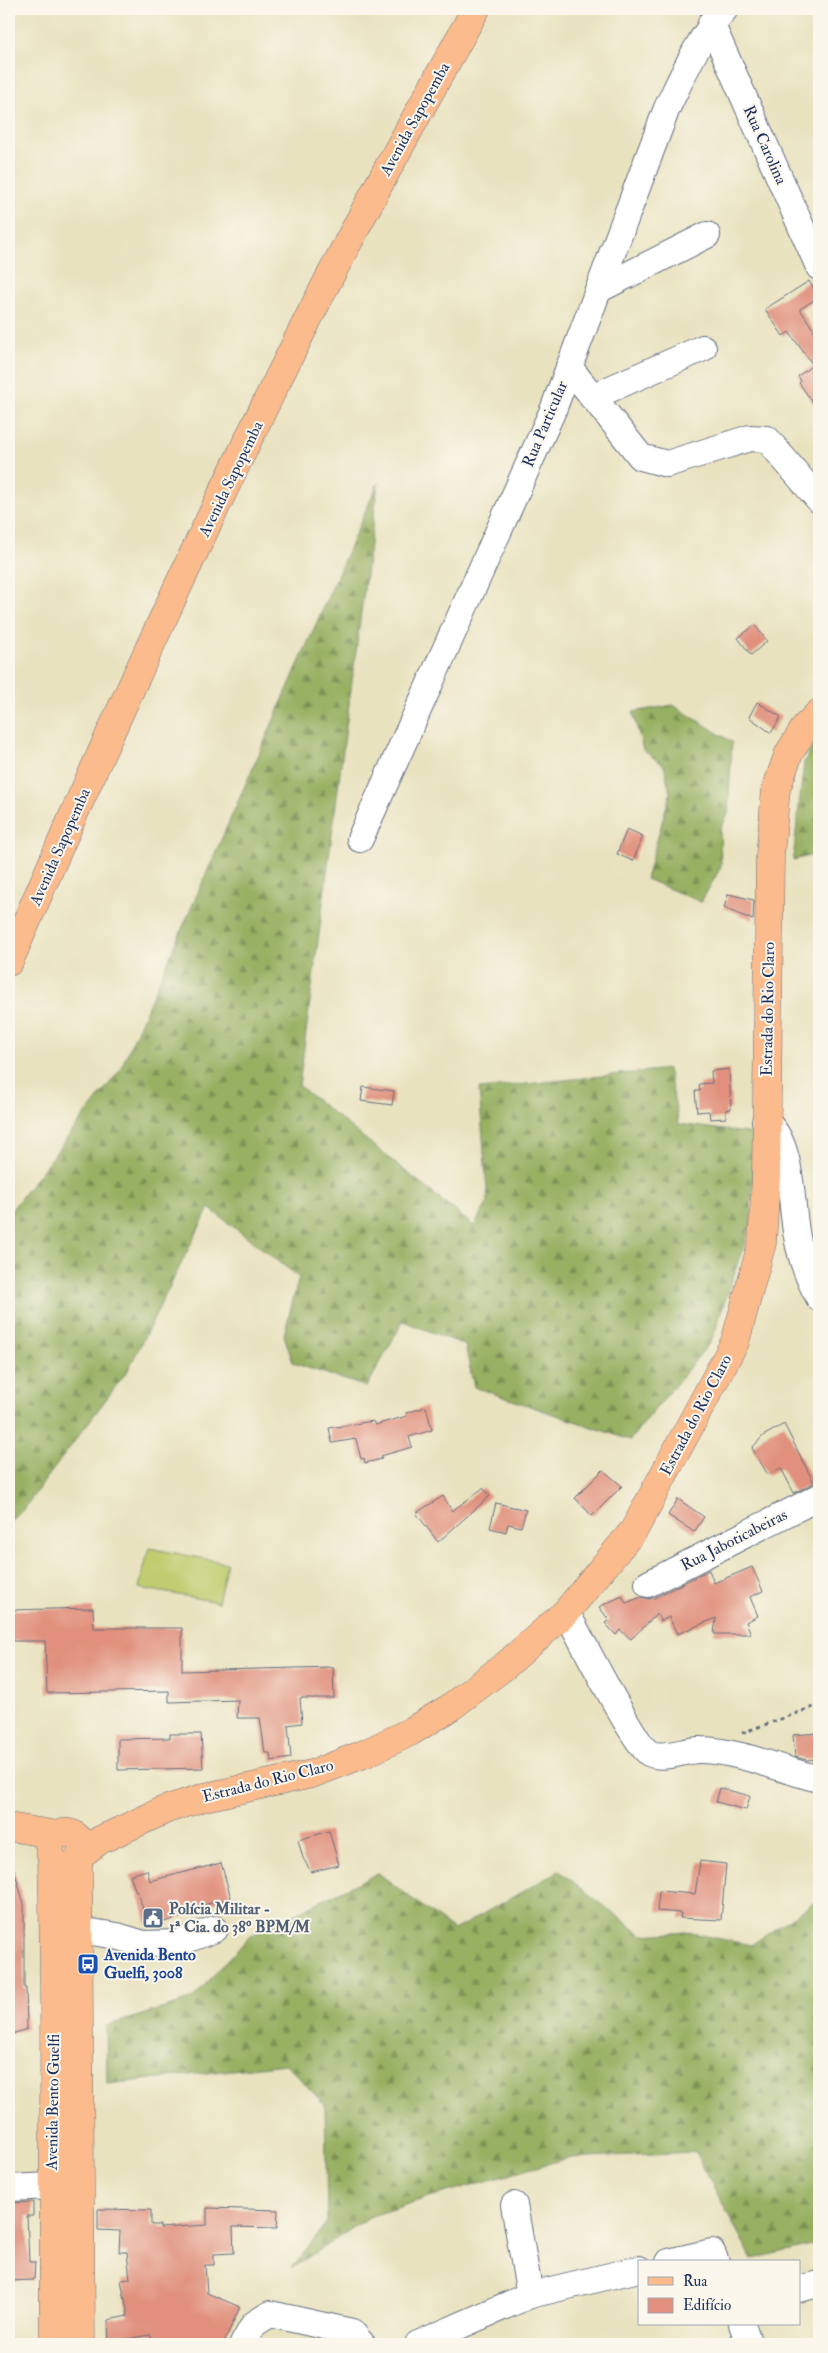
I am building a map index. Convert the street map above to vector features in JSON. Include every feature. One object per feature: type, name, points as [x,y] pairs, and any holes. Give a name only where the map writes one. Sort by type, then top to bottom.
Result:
[{"type":"main road","name":"Avenida Sapopemba","points":[[9,962],[110,736],[298,340],[395,155],[476,9]]},
{"type":"main road","name":"Estrada do Rio Claro","points":[[65,1850],[100,1840],[167,1809],[205,1797],[312,1774],[364,1754],[410,1732],[448,1709],[506,1665],[566,1612],[634,1530],[734,1342],[762,1244],[766,1178],[765,1120],[770,856],[776,789],[789,753],[806,726],[819,713]]},
{"type":"main road","points":[[9,1826],[65,1850]]},
{"type":"main road","points":[[9,1840],[65,1850]]},
{"type":"main road","name":"Avenida Bento Guelfi","points":[[65,1850],[79,1930],[81,2344]]},
{"type":"main road","name":"Avenida Bento Guelfi","points":[[54,2344],[52,2186],[55,1965],[65,1850]]},
{"type":"street","name":"Rua Carolina","points":[[718,16],[819,267]]},
{"type":"street","name":"Rua Particular","points":[[360,839],[553,410],[667,108],[689,61],[718,16]]},
{"type":"street","points":[[598,290],[707,234]]},
{"type":"street","points":[[592,397],[703,348]]},
{"type":"street","points":[[569,367],[641,457],[667,464],[750,438],[767,439],[819,500]]},
{"type":"street","points":[[765,1120],[775,1128],[782,1144],[788,1168],[797,1237],[803,1260],[819,1298]]},
{"type":"street","name":"Rua Jaboticabeiras","points":[[648,1584],[819,1497]]},
{"type":"street","points":[[566,1612],[620,1710],[648,1752],[656,1755],[702,1750],[724,1753],[819,1779]]},
{"type":"street","points":[[79,1930],[117,1936],[143,1944],[178,1943],[216,1929]]},
{"type":"street","points":[[9,2188],[52,2186]]},
{"type":"street","points":[[514,2205],[530,2295]]},
{"type":"street","points":[[678,2260],[712,2252],[715,2260]]},
{"type":"street","points":[[418,2344],[530,2295],[638,2269]]},
{"type":"street","points":[[800,2289],[819,2284]]},
{"type":"street","points":[[243,2344],[254,2324],[270,2314],[352,2332],[362,2344]]},
{"type":"street","points":[[743,2326],[749,2344]]},
{"type":"path","points":[[739,1734],[819,1705]]},
{"type":"green space","points":[[378,483],[299,1086],[474,1226],[488,1202],[479,1089],[668,1069],[679,1124],[754,1134],[751,1224],[712,1340],[630,1440],[474,1387],[465,1345],[403,1321],[367,1387],[293,1363],[284,1335],[299,1277],[209,1208],[128,1370],[22,1511],[9,1522],[9,1213],[120,1070]]},
{"type":"green space","points":[[673,705],[732,742],[728,814],[720,830],[721,867],[701,902],[646,879],[670,794],[664,765],[643,750],[633,712]]},
{"type":"green space","points":[[819,735],[819,848],[817,854],[793,860],[804,762]]},
{"type":"green space","points":[[149,1548],[227,1563],[218,1602],[139,1588]]},
{"type":"green space","points":[[559,1871],[642,1935],[686,1932],[751,1945],[819,1899],[819,2243],[752,2259],[695,2152],[568,2158],[426,2198],[369,2217],[292,2268],[327,2222],[325,2105],[286,2064],[107,2084],[106,2026],[191,2000],[250,1936],[378,1873],[454,1930]]},
{"type":"building","points":[[809,281],[819,297],[800,309],[819,338],[819,411],[799,383],[801,381],[798,376],[813,365],[789,332],[783,336],[765,309]]},
{"type":"building","points":[[755,625],[767,641],[751,655],[738,638]]},
{"type":"building","points":[[757,702],[781,717],[771,733],[749,717]]},
{"type":"building","points":[[627,829],[643,836],[633,861],[617,854]]},
{"type":"building","points":[[728,894],[754,900],[753,920],[724,908]]},
{"type":"building","points":[[729,1069],[731,1109],[726,1110],[726,1118],[710,1119],[709,1111],[697,1112],[695,1091],[700,1091],[699,1084],[712,1083],[711,1071]]},
{"type":"building","points":[[363,1087],[394,1091],[392,1105],[361,1101]]},
{"type":"building","points":[[426,1407],[432,1430],[409,1437],[412,1447],[381,1456],[382,1459],[365,1463],[364,1458],[361,1459],[356,1439],[332,1443],[329,1428],[373,1421],[375,1425],[407,1416],[406,1413]]},
{"type":"building","points":[[784,1424],[814,1483],[794,1493],[781,1468],[768,1475],[752,1448],[763,1436]]},
{"type":"building","points":[[603,1470],[622,1486],[592,1516],[575,1498]]},
{"type":"building","points":[[483,1488],[490,1496],[438,1542],[416,1513],[443,1496],[452,1511]]},
{"type":"building","points":[[678,1499],[704,1517],[694,1532],[668,1515]]},
{"type":"building","points":[[496,1503],[526,1510],[521,1527],[508,1524],[506,1532],[490,1528]]},
{"type":"building","points":[[752,1567],[763,1591],[750,1597],[758,1616],[746,1622],[751,1634],[714,1634],[716,1618],[677,1634],[669,1617],[661,1621],[657,1614],[631,1639],[620,1630],[616,1635],[605,1623],[609,1620],[599,1607],[622,1596],[626,1603],[641,1597],[654,1598],[709,1570],[714,1583]]},
{"type":"building","points":[[93,1608],[94,1628],[182,1628],[182,1671],[333,1667],[334,1698],[300,1698],[302,1723],[288,1725],[291,1758],[271,1761],[270,1753],[265,1753],[260,1718],[237,1718],[238,1700],[169,1702],[169,1691],[47,1693],[45,1641],[9,1641],[9,1610]]},
{"type":"building","points":[[819,1733],[819,1759],[807,1760],[795,1757],[793,1735]]},
{"type":"building","points":[[170,1734],[201,1734],[203,1768],[118,1770],[118,1739],[170,1738]]},
{"type":"building","points":[[720,1788],[750,1796],[746,1810],[716,1802]]},
{"type":"building","points":[[329,1831],[339,1865],[311,1872],[303,1858],[298,1840]]},
{"type":"building","points":[[700,1861],[726,1864],[721,1920],[680,1918],[681,1913],[657,1911],[659,1891],[695,1894]]},
{"type":"building","points":[[221,1863],[231,1898],[196,1907],[197,1912],[148,1927],[138,1892],[136,1892],[130,1875],[147,1870],[150,1881]]},
{"type":"building","points":[[9,1866],[13,1866],[24,1904],[24,1988],[26,1988],[27,2029],[9,2035]]},
{"type":"building","points":[[33,2202],[33,2216],[27,2216],[29,2262],[35,2262],[34,2280],[9,2281],[9,2203]]},
{"type":"building","points":[[207,2208],[278,2210],[277,2228],[233,2227],[234,2253],[214,2254],[214,2265],[205,2265],[207,2293],[240,2307],[223,2344],[152,2344],[151,2335],[109,2342],[108,2320],[128,2316],[121,2280],[130,2279],[127,2252],[119,2252],[120,2231],[98,2230],[98,2209],[151,2210],[151,2225],[160,2225],[160,2228],[207,2225]]},
{"type":"place","name":"Polícia Militar - 1ª Cia. do 38º BPM/M","points":[[153,1918]]},
{"type":"place","name":"Avenida Bento Guelfi, 3008","points":[[88,1964]]}]
